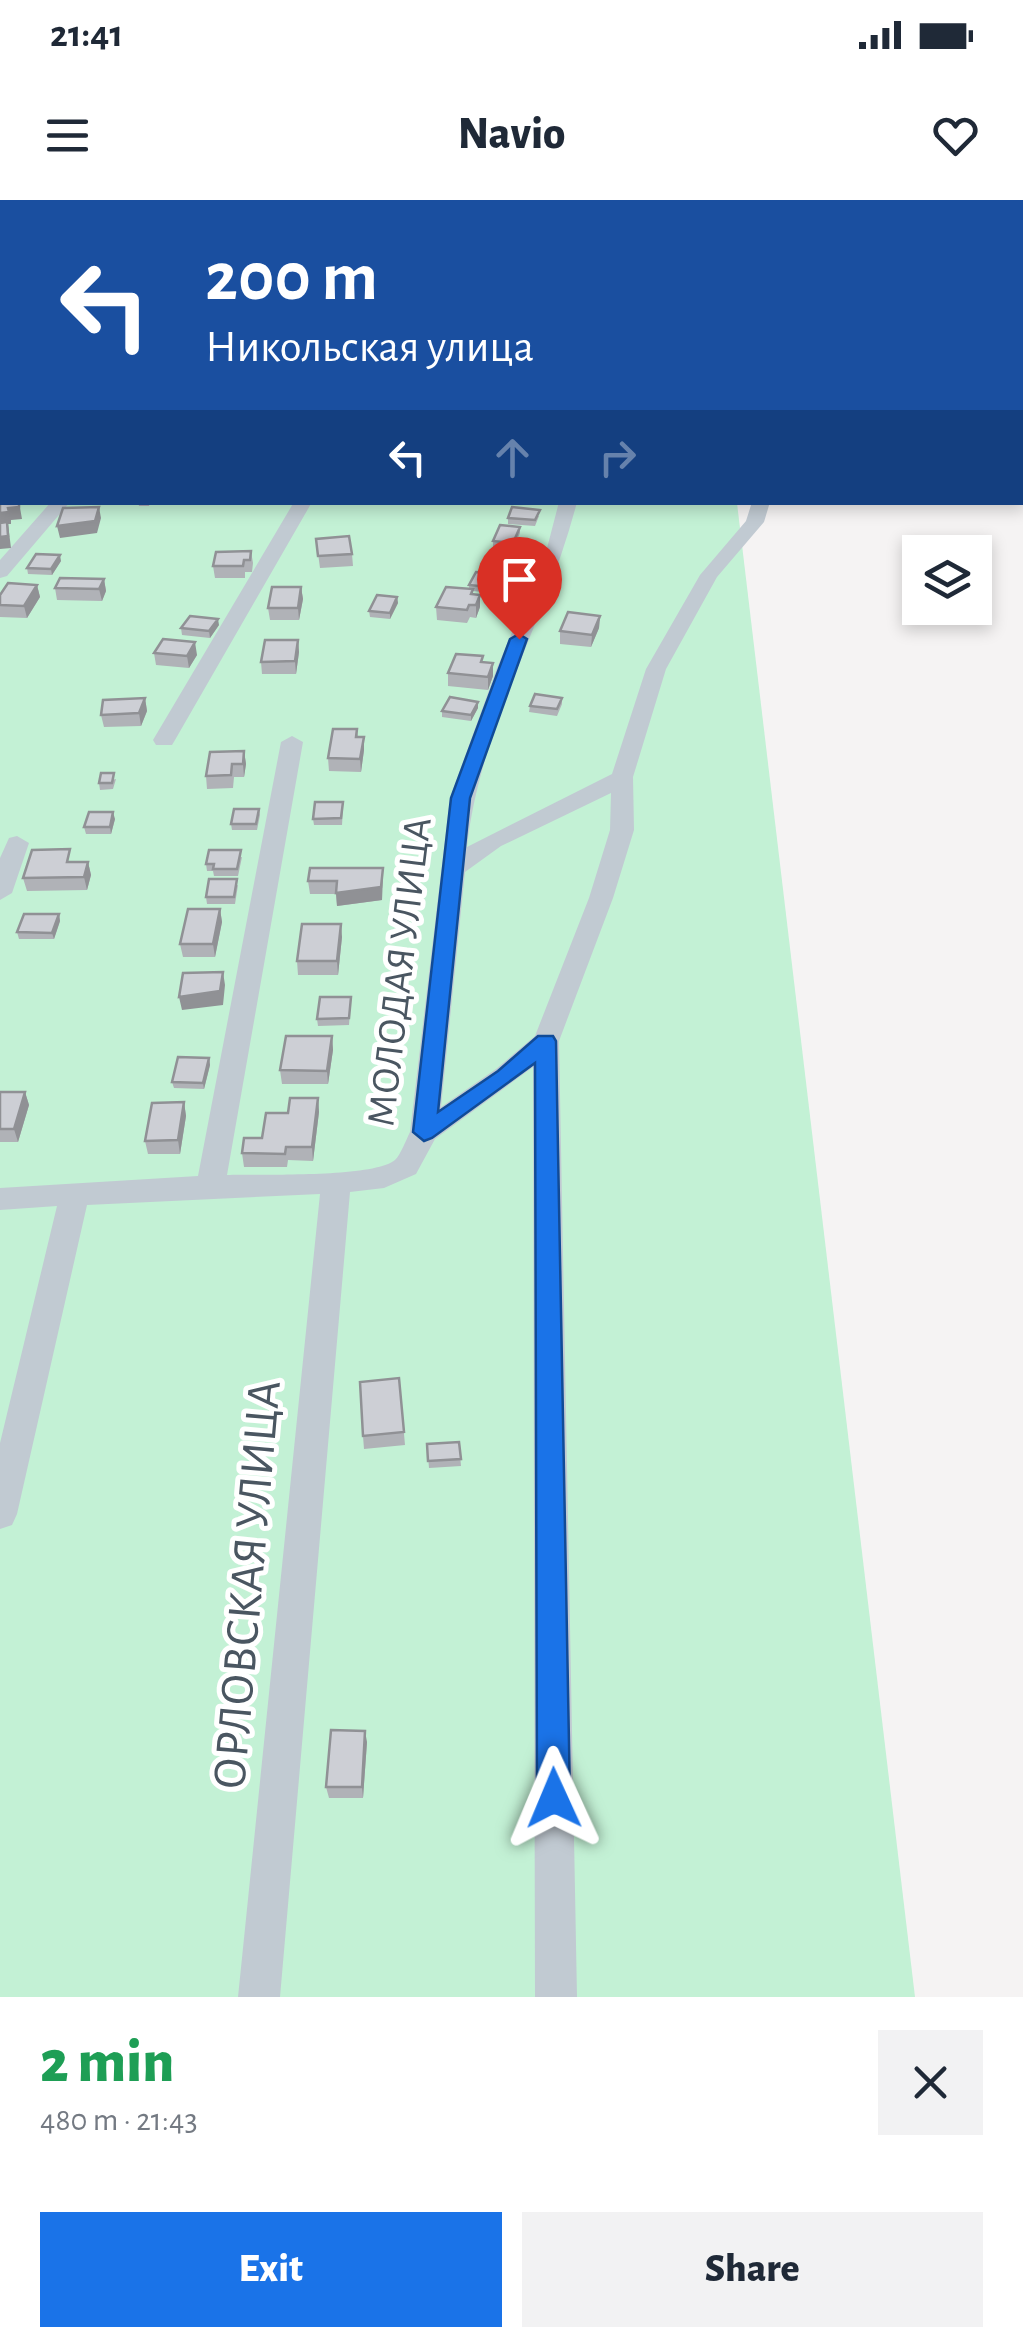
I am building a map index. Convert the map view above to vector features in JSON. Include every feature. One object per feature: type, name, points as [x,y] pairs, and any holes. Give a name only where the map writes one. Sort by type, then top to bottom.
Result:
[{"type":"street","points":[[0,572],[58,505]]},
{"type":"street","points":[[164,740],[301,505]]},
{"type":"street","name":"МОЛОДАЯ УЛИЦА","points":[[336,1183],[384,1177],[406,1168],[424,1132],[461,798],[507,668],[555,552],[567,505]]},
{"type":"street","points":[[556,1997],[546,1041],[602,898],[622,830],[622,777],[656,669],[709,575],[755,522],[760,505]]},
{"type":"street","points":[[211,1186],[292,742]]},
{"type":"street","points":[[454,869],[479,846],[590,799],[622,777]]},
{"type":"street","points":[[0,893],[17,843]]},
{"type":"street","points":[[424,1132],[506,1076],[546,1041]]},
{"type":"street","points":[[0,1200],[211,1186],[336,1183]]},
{"type":"street","name":"ОРЛОВСКАЯ УЛИЦА","points":[[259,1997],[336,1183]]},
{"type":"street","points":[[0,1514],[75,1193]]},
{"type":"green space","points":[[0,505],[737,505],[915,1997],[0,1997]]},
{"type":"building","points":[[0,505],[19,505],[8,508],[9,512],[0,513]]},
{"type":"building","points":[[99,507],[95,521],[57,526],[63,508]]},
{"type":"building","points":[[512,507],[540,510],[535,520],[508,518]]},
{"type":"building","points":[[7,522],[8,536],[0,537],[0,523]]},
{"type":"building","points":[[500,525],[520,527],[513,543],[493,541]]},
{"type":"building","points":[[349,536],[352,554],[318,556],[316,539]]},
{"type":"building","points":[[251,551],[250,560],[244,560],[243,566],[213,566],[216,552]]},
{"type":"building","points":[[36,554],[60,555],[51,569],[27,568]]},
{"type":"building","points":[[476,572],[505,575],[499,588],[469,585]]},
{"type":"building","points":[[60,578],[104,579],[99,589],[55,588]]},
{"type":"building","points":[[8,583],[37,585],[24,606],[0,605],[0,595]]},
{"type":"building","points":[[272,587],[301,587],[298,608],[268,608]]},
{"type":"building","points":[[446,587],[473,589],[471,594],[480,595],[476,605],[469,605],[467,610],[436,607]]},
{"type":"building","points":[[377,595],[397,597],[390,613],[369,611]]},
{"type":"building","points":[[568,612],[600,616],[592,635],[560,631]]},
{"type":"building","points":[[190,616],[218,619],[209,631],[181,628]]},
{"type":"building","points":[[163,639],[195,642],[187,656],[154,653]]},
{"type":"building","points":[[265,640],[298,640],[295,661],[261,662]]},
{"type":"building","points":[[456,654],[483,656],[481,662],[493,663],[488,677],[448,673]]},
{"type":"building","points":[[535,694],[562,698],[557,709],[530,706]]},
{"type":"building","points":[[450,697],[478,702],[471,715],[442,711]]},
{"type":"building","points":[[145,698],[139,713],[101,715],[103,700]]},
{"type":"building","points":[[333,729],[357,729],[356,737],[364,737],[360,759],[328,758]]},
{"type":"building","points":[[244,751],[243,764],[232,764],[231,775],[206,776],[210,752]]},
{"type":"building","points":[[101,773],[114,773],[112,783],[99,783]]},
{"type":"building","points":[[315,802],[343,802],[341,818],[313,819]]},
{"type":"building","points":[[234,809],[259,809],[256,824],[231,824]]},
{"type":"building","points":[[89,812],[113,812],[110,827],[84,827]]},
{"type":"building","points":[[70,849],[67,862],[88,862],[84,877],[23,878],[32,850]]},
{"type":"building","points":[[209,850],[241,850],[237,869],[213,869],[214,864],[206,864]]},
{"type":"building","points":[[310,868],[383,868],[381,887],[336,893],[337,881],[308,881]]},
{"type":"building","points":[[209,879],[237,879],[234,897],[206,897]]},
{"type":"building","points":[[188,909],[220,909],[213,944],[180,944]]},
{"type":"building","points":[[24,914],[59,914],[52,933],[17,932]]},
{"type":"building","points":[[302,924],[341,924],[337,961],[297,961]]},
{"type":"building","points":[[223,972],[220,991],[179,997],[183,973]]},
{"type":"building","points":[[320,997],[351,997],[349,1018],[317,1019]]},
{"type":"building","points":[[286,1036],[332,1036],[327,1071],[280,1070]]},
{"type":"building","points":[[178,1057],[209,1058],[203,1083],[172,1082]]},
{"type":"building","points":[[0,1092],[25,1092],[14,1129],[0,1129]]},
{"type":"building","points":[[290,1098],[318,1098],[312,1147],[286,1147],[285,1154],[242,1153],[244,1138],[262,1138],[266,1113],[288,1113]]},
{"type":"building","points":[[184,1102],[178,1140],[145,1141],[152,1103]]},
{"type":"building","points":[[399,1378],[404,1432],[363,1436],[360,1382]]},
{"type":"building","points":[[459,1442],[461,1459],[428,1461],[427,1444]]},
{"type":"building","points":[[331,1730],[365,1731],[362,1787],[326,1787]]},
{"type":"route","points":[[519,639],[461,798],[424,1132],[506,1076],[546,1041],[554,1798]]}]
